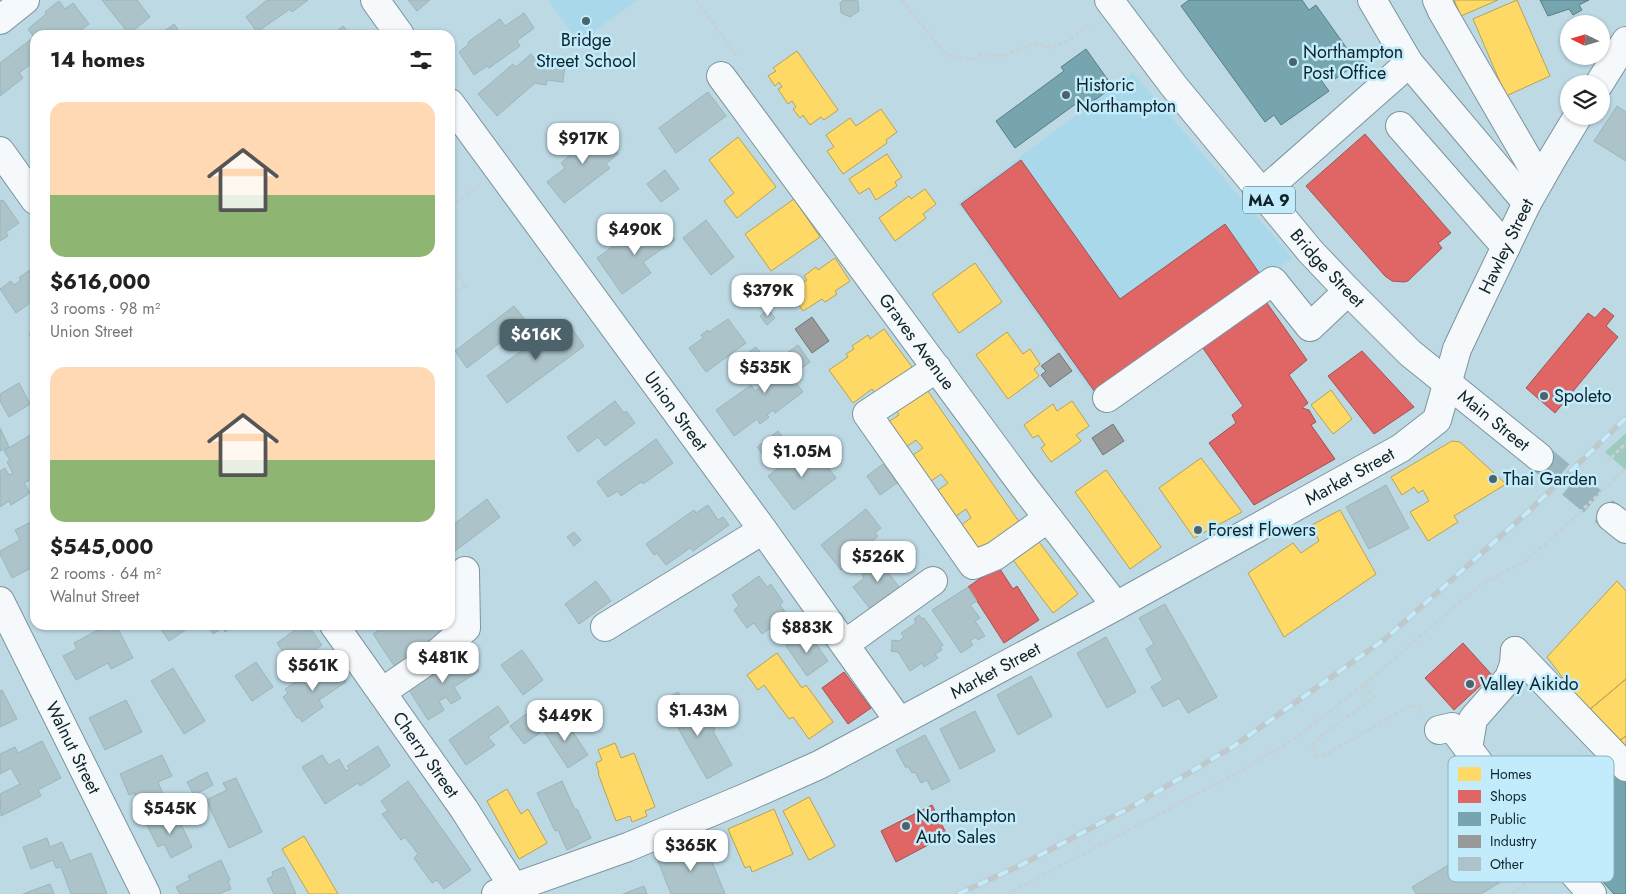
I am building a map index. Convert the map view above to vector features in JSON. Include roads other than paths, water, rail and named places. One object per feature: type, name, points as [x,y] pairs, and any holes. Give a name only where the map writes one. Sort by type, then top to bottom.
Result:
[{"type":"main road","points":[[0,20],[25,0]]},
{"type":"main road","points":[[375,0],[396,30]]},
{"type":"main road","points":[[1372,0],[1409,63],[1533,191]]},
{"type":"main road","points":[[1437,0],[1533,191]]},
{"type":"main road","name":"Bridge Street","points":[[1116,2],[1173,85],[1310,251],[1348,292],[1410,352],[1448,384]]},
{"type":"main road","points":[[1605,75],[1626,41]]},
{"type":"main road","points":[[1263,192],[1409,63]]},
{"type":"main road","name":"Graves Avenue","points":[[730,67],[937,368],[1116,606]]},
{"type":"main road","name":"Union Street","points":[[455,110],[763,530],[899,721]]},
{"type":"main road","name":"Hawley Street","points":[[1448,384],[1457,349],[1506,247],[1533,191],[1573,125]]},
{"type":"main road","points":[[1400,126],[1506,247]]},
{"type":"main road","points":[[0,150],[30,193]]},
{"type":"main road","points":[[1107,398],[1273,282],[1310,326],[1348,292]]},
{"type":"main road","points":[[937,368],[867,414],[973,565],[995,556],[1048,518]]},
{"type":"main road","name":"Main Street","points":[[1448,384],[1539,457]]},
{"type":"main road","name":"Market Street","points":[[504,892],[620,850],[784,782],[839,755],[899,721],[1116,606],[1401,448],[1436,420],[1448,384]]},
{"type":"main road","points":[[605,627],[763,530]]},
{"type":"main road","points":[[382,692],[433,657],[466,628],[465,571]]},
{"type":"main road","points":[[844,644],[933,581]]},
{"type":"main road","name":"Walnut Street","points":[[0,601],[146,894]]},
{"type":"main road","name":"Cherry Street","points":[[338,630],[464,809],[507,877],[504,892]]},
{"type":"main road","points":[[1468,749],[1473,719],[1509,678],[1514,664],[1515,651],[1626,767]]},
{"type":"main road","points":[[1439,730],[1452,727],[1473,756]]},
{"type":"main road","points":[[1581,882],[1592,894]]},
{"type":"tunnel","points":[[1539,457],[1611,517]]},
{"type":"railway","points":[[958,894],[1019,866],[1135,805],[1234,746],[1385,639],[1528,512],[1626,418]]},
{"type":"place","name":"Bridge Street School","points":[[586,21]]},
{"type":"place","name":"Northampton Post Office","points":[[1293,62]]},
{"type":"place","name":"Historic Northampton","points":[[1066,95]]},
{"type":"place","name":"Spoleto","points":[[1544,396]]},
{"type":"place","name":"Thai Garden","points":[[1493,479]]},
{"type":"place","name":"Forest Flowers","points":[[1198,530]]},
{"type":"place","name":"Valley Aikido","points":[[1470,684]]},
{"type":"place","name":"Northampton Auto Sales","points":[[906,826]]}]
